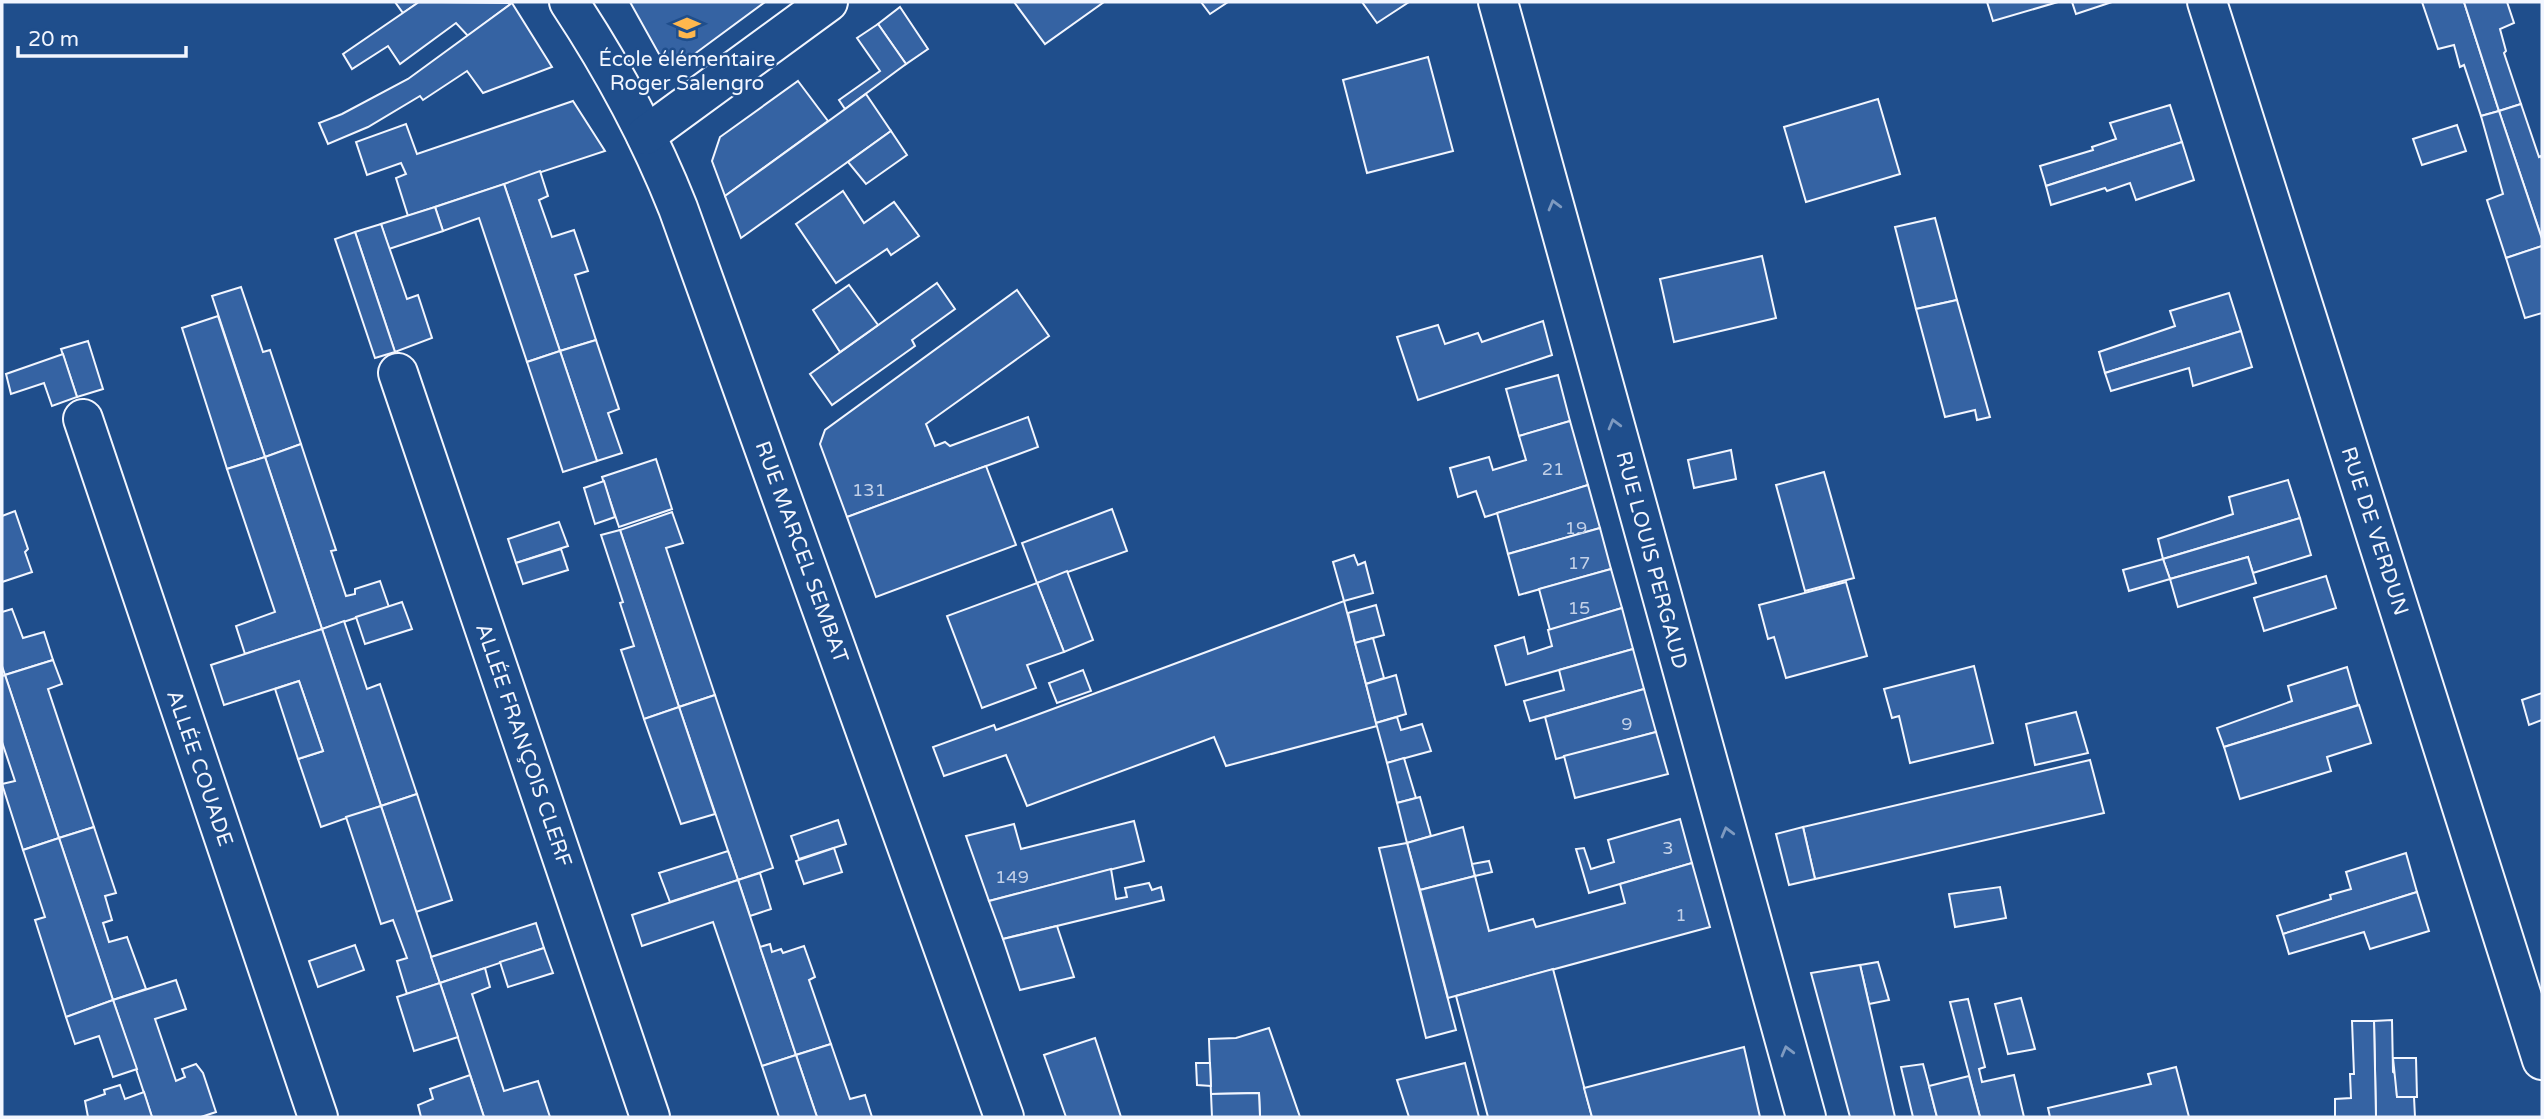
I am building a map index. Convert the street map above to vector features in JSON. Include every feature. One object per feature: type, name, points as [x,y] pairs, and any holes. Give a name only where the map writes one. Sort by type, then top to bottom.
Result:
[{"type":"street","name":"RUE MARCEL SEMBAT","points":[[569,2],[607,61],[646,135],[678,208],[1004,1117]]},
{"type":"street","points":[[646,135],[828,2]]},
{"type":"street","name":"RUE LOUIS PERGAUD","points":[[1498,2],[1805,1117]]},
{"type":"street","name":"RUE DE VERDUN","points":[[2207,2],[2542,1060]]},
{"type":"street","name":"ALLÉE FRANÇOIS CLERF","points":[[398,373],[650,1117]]},
{"type":"street","name":"ALLÉE COUADE","points":[[83,419],[318,1117]]},
{"type":"building","points":[[395,2],[419,2],[403,13]]},
{"type":"building","points":[[419,2],[512,3],[468,36],[456,23],[400,64],[388,46],[352,69],[343,54]]},
{"type":"building","name":"École élémentaire Roger Salengro","points":[[630,2],[765,2],[685,61],[659,54]]},
{"type":"building","points":[[1014,2],[1104,2],[1045,44]]},
{"type":"building","points":[[1201,2],[1228,2],[1210,14]]},
{"type":"building","points":[[1362,2],[1409,2],[1377,23]]},
{"type":"building","points":[[1987,2],[2058,2],[1993,21]]},
{"type":"building","points":[[2072,2],[2112,2],[2076,14]]},
{"type":"building","points":[[2422,2],[2464,2],[2499,111],[2481,116],[2464,65],[2460,67],[2454,45],[2438,49]]},
{"type":"building","points":[[2464,2],[2507,2],[2514,23],[2500,29],[2506,51],[2504,53],[2521,104],[2499,111]]},
{"type":"building","points":[[512,3],[552,67],[483,93],[467,71],[423,100],[420,96],[368,127],[328,144],[319,123],[342,114],[408,79]]},
{"type":"building","points":[[900,7],[928,49],[906,64],[878,24]]},
{"type":"building","points":[[878,24],[906,64],[845,109],[839,100],[880,71],[857,38]]},
{"type":"building","points":[[1428,57],[1453,151],[1367,173],[1343,80]]},
{"type":"building","points":[[798,81],[828,121],[725,196],[712,161],[720,137]]},
{"type":"building","points":[[866,94],[891,131],[741,238],[725,196]]},
{"type":"building","points":[[1878,99],[1900,174],[1806,202],[1784,127]]},
{"type":"building","points":[[573,101],[605,151],[408,216],[396,178],[406,174],[401,163],[367,175],[356,142],[406,124],[417,154]]},
{"type":"building","points":[[2521,104],[2542,159],[2542,239],[2499,111]]},
{"type":"building","points":[[2170,105],[2182,142],[2046,186],[2040,166],[2093,150],[2092,147],[2116,139],[2110,123]]},
{"type":"building","points":[[2499,111],[2542,239],[2542,246],[2506,258],[2487,200],[2503,194],[2481,116]]},
{"type":"building","points":[[2457,125],[2466,151],[2422,165],[2413,139]]},
{"type":"building","points":[[891,131],[907,155],[866,184],[848,162]]},
{"type":"building","points":[[2182,142],[2194,180],[2136,200],[2130,183],[2051,205],[2046,186]]},
{"type":"building","points":[[540,171],[548,196],[539,200],[552,237],[574,230],[588,271],[575,275],[596,340],[560,351],[504,184]]},
{"type":"building","points":[[504,184],[560,351],[527,362],[479,218],[443,231],[435,207]]},
{"type":"building","points":[[843,191],[864,223],[894,202],[919,236],[891,255],[887,249],[836,283],[796,224]]},
{"type":"building","points":[[435,207],[443,231],[389,249],[381,224]]},
{"type":"building","points":[[1935,218],[1957,300],[1916,309],[1895,227]]},
{"type":"building","points":[[381,224],[407,299],[418,295],[432,338],[395,352],[355,232]]},
{"type":"building","points":[[355,232],[395,352],[375,358],[335,239]]},
{"type":"building","points":[[2542,246],[2542,313],[2525,318],[2506,258]]},
{"type":"building","points":[[1762,256],[1776,318],[1674,342],[1660,279]]},
{"type":"building","points":[[937,283],[955,309],[912,340],[915,346],[832,405],[810,374]]},
{"type":"building","points":[[849,285],[878,325],[840,352],[813,310]]},
{"type":"building","points":[[241,287],[263,352],[270,350],[301,444],[265,457],[212,296]]},
{"type":"building","points":[[1017,290],[1049,336],[926,424],[935,446],[945,442],[950,446],[1028,417],[1038,447],[847,517],[820,444],[825,430]]},
{"type":"building","points":[[2229,293],[2241,331],[2105,373],[2099,352],[2175,326],[2170,311]]},
{"type":"building","points":[[1957,300],[1990,417],[1977,420],[1975,410],[1945,417],[1916,309]]},
{"type":"building","points":[[218,316],[265,457],[227,469],[182,328]]},
{"type":"building","points":[[1543,321],[1552,355],[1418,400],[1397,337],[1438,325],[1445,344],[1478,333],[1482,342]]},
{"type":"building","points":[[2241,331],[2252,367],[2193,386],[2189,368],[2111,391],[2105,373]]},
{"type":"building","points":[[596,340],[619,409],[608,413],[622,453],[597,461],[560,351]]},
{"type":"building","points":[[88,341],[103,389],[77,397],[61,349]]},
{"type":"building","points":[[560,351],[597,461],[563,472],[527,362]]},
{"type":"building","points":[[63,354],[77,397],[52,406],[44,383],[11,394],[6,374]]},
{"type":"building","points":[[1558,375],[1570,421],[1519,436],[1506,389]]},
{"type":"building","points":[[1570,421],[1588,485],[1485,517],[1476,491],[1458,497],[1450,468],[1489,457],[1493,470],[1526,460],[1519,436]]},
{"type":"building","points":[[301,444],[336,550],[331,551],[346,596],[355,594],[355,589],[380,581],[389,607],[322,629],[265,457]]},
{"type":"building","points":[[1731,450],[1736,479],[1694,488],[1688,460]]},
{"type":"building","points":[[265,457],[322,629],[245,654],[236,626],[275,612],[227,469]]},
{"type":"building","points":[[656,459],[672,509],[619,527],[602,477]]},
{"type":"building","points":[[986,466],[1016,545],[876,597],[847,517]]},
{"type":"building","points":[[1824,472],[1854,578],[1805,591],[1776,485]]},
{"type":"building","points":[[2288,480],[2300,518],[2163,559],[2158,539],[2233,514],[2229,497]]},
{"type":"building","points":[[604,481],[615,517],[595,524],[584,488]]},
{"type":"building","points":[[1588,485],[1600,528],[1508,554],[1497,513]]},
{"type":"building","points":[[1112,509],[1127,551],[1037,583],[1022,543]]},
{"type":"building","points":[[15,511],[28,549],[25,552],[32,572],[2,582],[2,516]]},
{"type":"building","points":[[672,512],[683,543],[666,548],[715,695],[679,707],[620,530]]},
{"type":"building","points":[[2300,518],[2311,555],[2253,573],[2248,557],[2170,579],[2163,559]]},
{"type":"building","points":[[559,522],[568,546],[516,563],[508,539]]},
{"type":"building","points":[[1600,528],[1611,569],[1519,595],[1508,554]]},
{"type":"building","points":[[620,530],[679,707],[644,719],[621,650],[634,646],[601,535]]},
{"type":"building","points":[[561,549],[568,570],[523,584],[516,563]]},
{"type":"building","points":[[1354,555],[1358,565],[1365,562],[1373,593],[1344,601],[1333,562]]},
{"type":"building","points":[[2248,557],[2256,583],[2178,607],[2170,579]]},
{"type":"building","points":[[2163,559],[2170,579],[2129,591],[2123,570]]},
{"type":"building","points":[[1611,569],[1622,608],[1550,630],[1539,589]]},
{"type":"building","points":[[1067,571],[1093,640],[1064,652],[1037,583]]},
{"type":"building","points":[[2326,576],[2336,608],[2264,631],[2254,598]]},
{"type":"building","points":[[1846,582],[1867,656],[1786,678],[1774,637],[1768,639],[1759,605]]},
{"type":"building","points":[[1037,583],[1064,652],[1027,665],[1036,688],[982,708],[947,616]]},
{"type":"building","points":[[1344,601],[1377,726],[1226,766],[1214,737],[1027,806],[1006,755],[944,776],[933,747],[994,725],[996,730]]},
{"type":"building","points":[[402,602],[412,629],[365,644],[356,617]]},
{"type":"building","points":[[1376,605],[1384,635],[1355,643],[1348,613]]},
{"type":"building","points":[[1622,608],[1633,649],[1506,685],[1495,646],[1524,637],[1528,654],[1552,646],[1548,630]]},
{"type":"building","points":[[12,609],[23,638],[44,632],[53,660],[5,675],[2,666],[2,612]]},
{"type":"building","points":[[344,621],[367,689],[380,684],[417,794],[381,806],[322,629]]},
{"type":"building","points":[[322,629],[381,806],[321,827],[298,759],[323,751],[299,681],[224,705],[211,665]]},
{"type":"building","points":[[1373,638],[1384,678],[1366,684],[1355,643]]},
{"type":"building","points":[[1633,649],[1644,689],[1530,721],[1524,701],[1564,690],[1559,670]]},
{"type":"building","points":[[53,660],[62,684],[48,689],[94,827],[59,838],[5,675]]},
{"type":"building","points":[[1974,666],[1993,743],[1910,763],[1899,716],[1892,718],[1884,689]]},
{"type":"building","points":[[2347,667],[2358,705],[2224,747],[2217,728],[2292,701],[2288,686]]},
{"type":"building","points":[[1083,670],[1091,691],[1057,703],[1049,683]]},
{"type":"building","points":[[5,675],[59,838],[23,850],[2,784],[15,781],[2,742],[2,676]]},
{"type":"building","points":[[1396,675],[1406,714],[1376,723],[1366,684]]},
{"type":"building","points":[[299,681],[323,751],[298,759],[275,689]]},
{"type":"building","points":[[1644,689],[1656,732],[1556,759],[1545,717]]},
{"type":"building","points":[[2542,693],[2542,720],[2529,725],[2522,700]]},
{"type":"building","points":[[715,695],[773,868],[738,880],[679,707]]},
{"type":"building","points":[[2359,705],[2371,743],[2327,757],[2331,771],[2240,799],[2224,747]]},
{"type":"building","points":[[679,707],[715,814],[681,824],[644,719]]},
{"type":"building","points":[[2076,712],[2088,753],[2035,765],[2026,724]]},
{"type":"building","points":[[1397,717],[1401,730],[1422,724],[1431,751],[1387,763],[1376,723]]},
{"type":"building","points":[[1656,732],[1668,774],[1575,798],[1564,756]]},
{"type":"building","points":[[1404,758],[1416,798],[1397,803],[1387,763]]},
{"type":"building","points":[[2090,760],[2104,813],[1815,879],[1803,827]]},
{"type":"building","points":[[417,794],[452,900],[416,912],[381,806]]},
{"type":"building","points":[[1420,797],[1431,836],[1407,843],[1397,803]]},
{"type":"building","points":[[381,806],[440,983],[407,994],[397,961],[407,958],[393,920],[381,924],[346,817]]},
{"type":"building","points":[[1680,819],[1692,863],[1589,893],[1576,849],[1584,848],[1591,869],[1614,862],[1608,840]]},
{"type":"building","points":[[838,820],[846,844],[799,859],[791,836]]},
{"type":"building","points":[[1134,821],[1144,861],[989,901],[966,836],[1014,824],[1021,849]]},
{"type":"building","points":[[94,827],[116,893],[105,896],[112,920],[103,923],[109,942],[127,937],[146,989],[113,1000],[59,838]]},
{"type":"building","points":[[1463,827],[1475,876],[1420,890],[1407,843]]},
{"type":"building","points":[[1803,827],[1815,879],[1789,885],[1776,834]]},
{"type":"building","points":[[59,838],[113,1000],[66,1017],[35,920],[45,917],[23,850]]},
{"type":"building","points":[[1407,843],[1456,1030],[1426,1038],[1379,848]]},
{"type":"building","points":[[834,848],[842,872],[804,884],[796,861]]},
{"type":"building","points":[[728,851],[738,880],[670,902],[659,873]]},
{"type":"building","points":[[2406,853],[2417,892],[2283,934],[2277,916],[2331,899],[2330,895],[2351,889],[2346,872]]},
{"type":"building","points":[[1489,861],[1492,872],[1475,876],[1472,864]]},
{"type":"building","points":[[1692,863],[1710,927],[1448,998],[1420,890],[1475,876],[1489,931],[1533,919],[1536,927],[1625,903],[1620,884]]},
{"type":"building","points":[[1111,869],[1116,899],[1127,897],[1125,888],[1149,883],[1152,890],[1161,887],[1164,900],[1003,939],[989,901]]},
{"type":"building","points":[[760,873],[771,909],[750,916],[738,880]]},
{"type":"building","points":[[738,880],[796,1055],[762,1066],[713,922],[642,946],[632,915]]},
{"type":"building","points":[[2000,887],[2006,918],[1955,927],[1949,894]]},
{"type":"building","points":[[2417,892],[2429,931],[2370,949],[2364,932],[2289,954],[2283,934]]},
{"type":"building","points":[[536,923],[544,948],[440,983],[431,957]]},
{"type":"building","points":[[1057,926],[1074,977],[1020,990],[1003,939]]},
{"type":"building","points":[[770,944],[772,952],[781,949],[783,953],[804,946],[815,977],[809,980],[831,1044],[796,1055],[760,947]]},
{"type":"building","points":[[355,945],[364,970],[318,987],[309,961]]},
{"type":"building","points":[[544,948],[553,973],[508,987],[500,962]]},
{"type":"building","points":[[1878,962],[1889,1000],[1869,1004],[1860,965]]},
{"type":"building","points":[[1860,965],[1895,1117],[1850,1117],[1811,973]]},
{"type":"building","points":[[485,968],[490,987],[472,994],[504,1091],[538,1081],[550,1117],[484,1117],[440,983]]},
{"type":"building","points":[[1553,969],[1592,1117],[1488,1117],[1456,996]]},
{"type":"building","points":[[176,980],[186,1009],[155,1019],[176,1081],[185,1077],[182,1069],[196,1064],[203,1073],[216,1112],[201,1117],[152,1117],[113,1000]]},
{"type":"building","points":[[440,983],[458,1037],[414,1051],[397,997]]},
{"type":"building","points":[[2021,998],[2035,1049],[2008,1054],[1995,1004]]},
{"type":"building","points":[[1968,999],[1985,1067],[1979,1069],[1982,1082],[2014,1075],[2024,1117],[1980,1117],[1950,1002]]},
{"type":"building","points":[[113,1000],[137,1069],[113,1077],[99,1036],[75,1044],[66,1017]]},
{"type":"building","points":[[2392,1020],[2393,1072],[2396,1074],[2397,1097],[2414,1097],[2415,1117],[2376,1117],[2374,1021]]},
{"type":"building","points":[[2352,1021],[2374,1021],[2376,1117],[2335,1117],[2335,1099],[2351,1098],[2350,1074],[2354,1074]]},
{"type":"building","points":[[1269,1028],[1300,1117],[1260,1117],[1259,1093],[1211,1094],[1209,1039],[1236,1038]]},
{"type":"building","points":[[1095,1038],[1121,1117],[1066,1117],[1044,1055]]},
{"type":"building","points":[[831,1044],[850,1099],[865,1095],[872,1117],[817,1117],[796,1055]]},
{"type":"building","points":[[1744,1047],[1760,1117],[1592,1117],[1584,1088]]},
{"type":"building","points":[[796,1055],[817,1117],[779,1117],[762,1066]]},
{"type":"building","points":[[2393,1058],[2416,1058],[2417,1097],[2397,1097]]},
{"type":"building","points":[[1196,1063],[1210,1063],[1211,1086],[1197,1085]]},
{"type":"building","points":[[1465,1063],[1479,1117],[1409,1117],[1397,1080]]},
{"type":"building","points":[[1923,1064],[1937,1117],[1913,1117],[1901,1067]]},
{"type":"building","points":[[2176,1067],[2189,1117],[2050,1117],[2048,1108],[2151,1084],[2148,1074]]},
{"type":"building","points":[[470,1075],[484,1117],[421,1117],[418,1105],[433,1099],[430,1089]]},
{"type":"building","points":[[1969,1076],[1980,1117],[1937,1117],[1929,1086]]},
{"type":"building","points":[[120,1085],[125,1099],[144,1092],[152,1117],[88,1117],[85,1101],[105,1094],[104,1090]]},
{"type":"building","points":[[1259,1093],[1260,1117],[1212,1117],[1211,1094]]},
{"type":"place","name":"École élémentaire Roger Salengro","points":[[687,28]]}]
